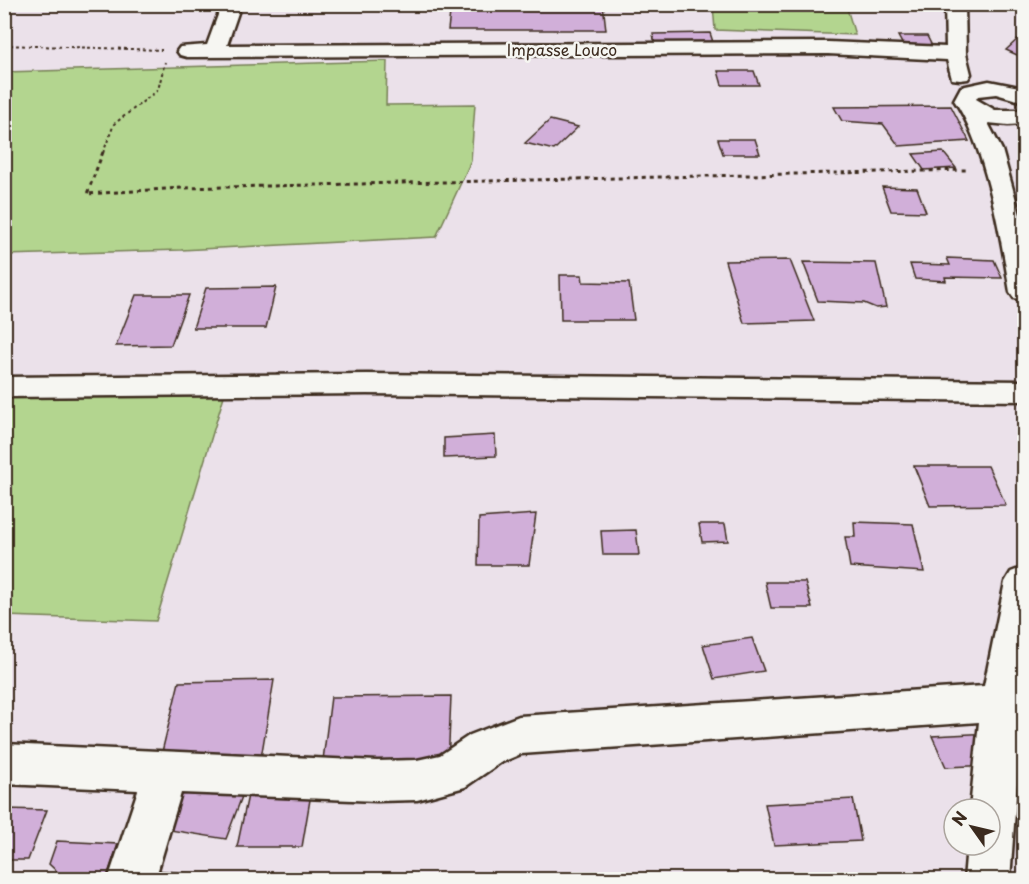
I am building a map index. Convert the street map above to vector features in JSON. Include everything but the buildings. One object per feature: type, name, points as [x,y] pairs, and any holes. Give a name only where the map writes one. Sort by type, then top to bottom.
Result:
[{"type":"street","points":[[215,50],[232,4]]},
{"type":"street","points":[[955,4],[956,56],[967,102],[992,160],[1016,246],[1024,292]]},
{"type":"street","name":"Impasse Louco","points":[[187,51],[828,48],[956,56]]},
{"type":"street","points":[[956,56],[1020,93]]},
{"type":"street","points":[[967,102],[969,92],[982,88],[1020,93]]},
{"type":"street","points":[[967,102],[990,116],[1018,118],[992,160]]},
{"type":"street","points":[[4,387],[367,384],[1024,391]]},
{"type":"street","points":[[987,879],[1001,703],[1024,582]]},
{"type":"street","points":[[4,764],[377,781],[417,780],[450,773],[485,749],[519,735],[1001,703]]},
{"type":"street","points":[[131,879],[166,772]]},
{"type":"path","points":[[4,45],[187,51]]},
{"type":"path","points":[[187,51],[165,62],[158,90],[114,124],[87,194],[182,188],[992,160]]},
{"type":"green space","points":[[713,5],[846,5],[855,35],[715,30]]},
{"type":"green space","points":[[387,61],[386,105],[475,104],[471,161],[436,237],[181,250],[5,255],[5,72]]},
{"type":"green space","points":[[224,396],[156,621],[5,616],[5,398]]}]
